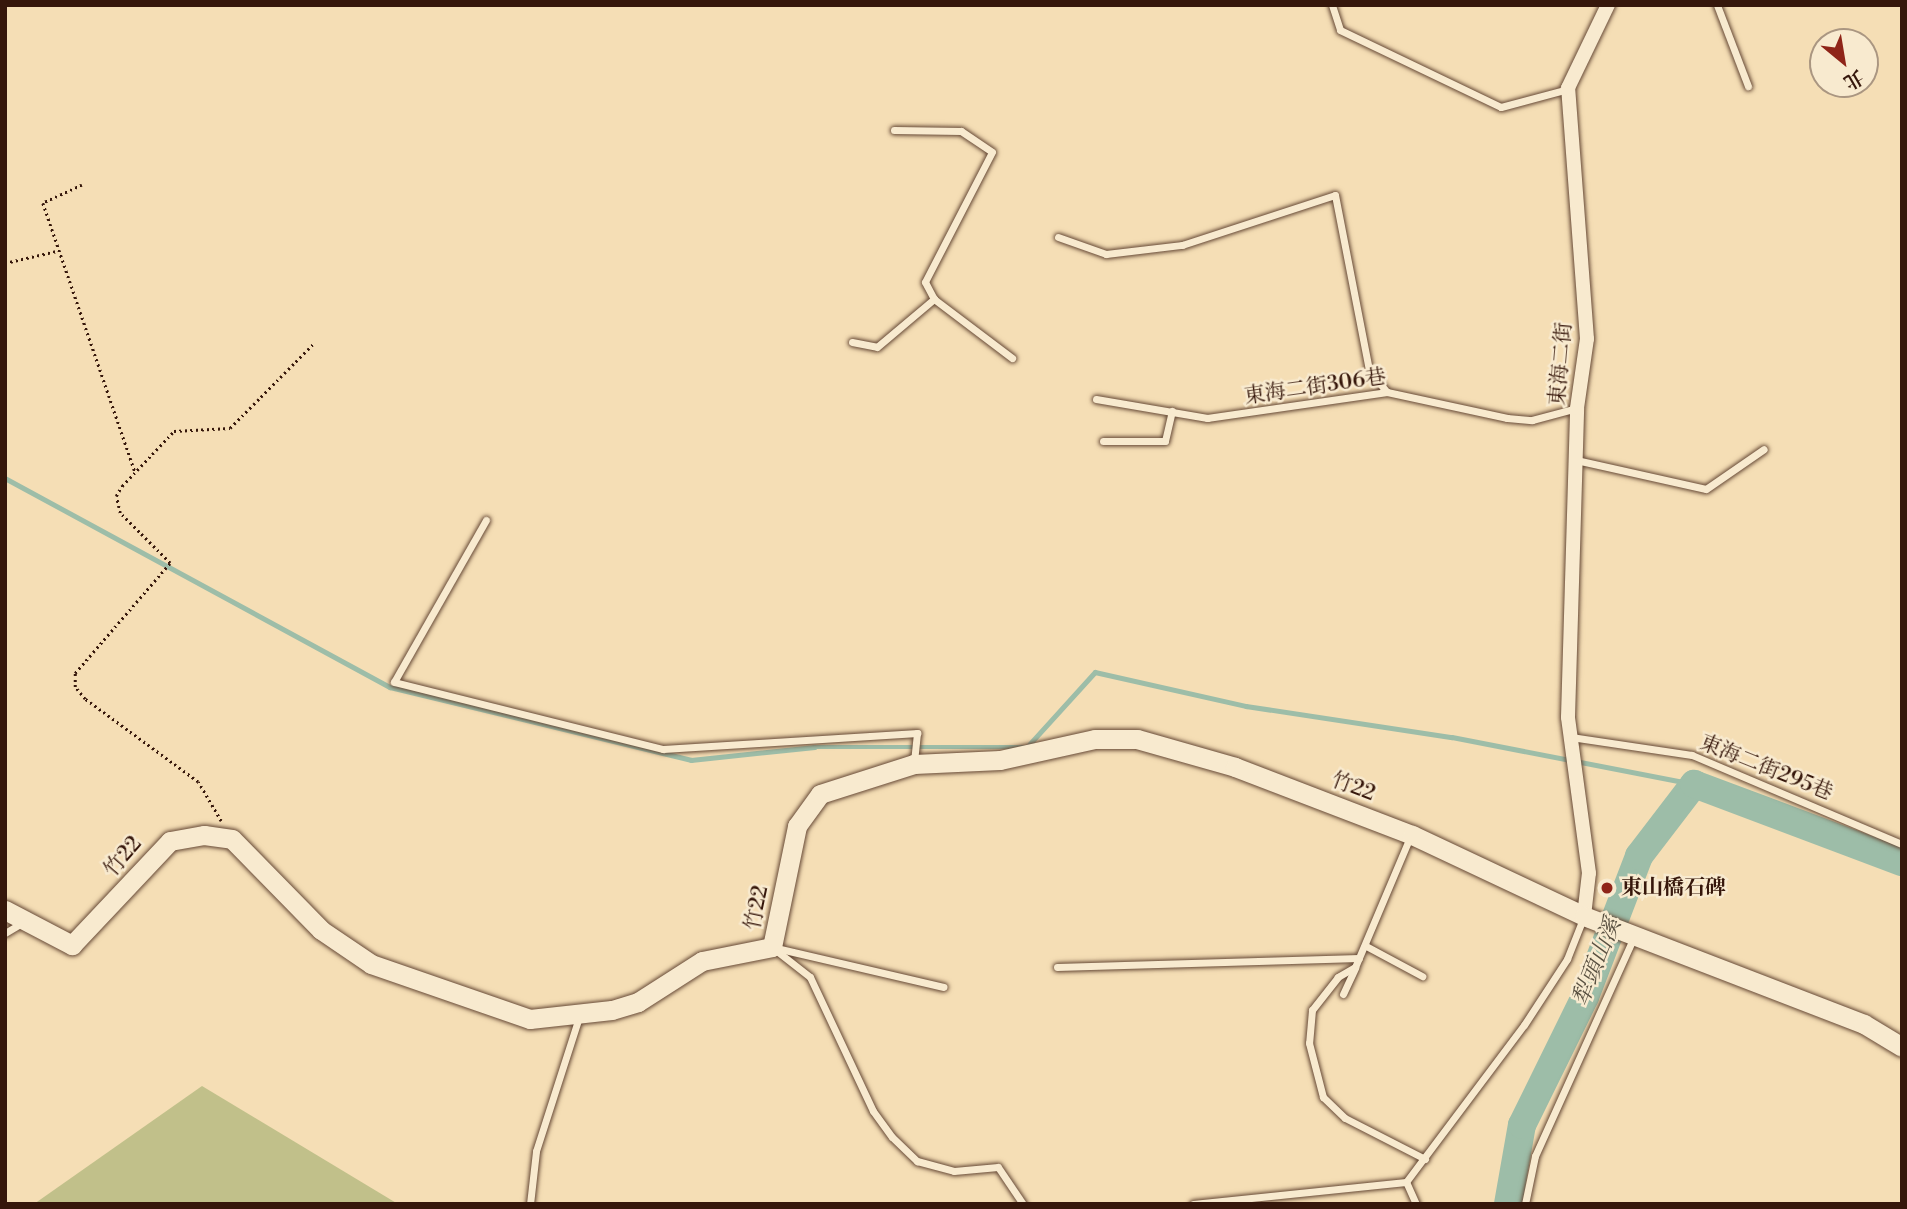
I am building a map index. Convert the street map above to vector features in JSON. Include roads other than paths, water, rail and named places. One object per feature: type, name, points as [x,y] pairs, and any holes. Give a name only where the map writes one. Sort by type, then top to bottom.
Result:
[{"type":"street","points":[[1568,88],[1608,5]]},
{"type":"street","name":"東海二街","points":[[1568,88],[1587,339],[1577,408],[1570,737],[1589,873],[1584,916]]},
{"type":"street","name":"竹22","points":[[5,910],[23,922],[72,945],[84,940],[151,855],[170,841],[204,835],[232,839],[348,953],[530,1019],[625,1008],[702,961],[772,947],[806,806],[820,794],[914,764],[1000,760],[1095,739],[1137,739],[1235,767],[1412,835],[1584,916],[1636,933],[1864,1024],[1902,1047]]},
{"type":"lane","points":[[1332,5],[1340,30],[1501,107],[1568,88]]},
{"type":"lane","points":[[1717,5],[1748,86]]},
{"type":"lane","points":[[894,130],[961,131],[992,152],[925,282],[934,299],[1012,358]]},
{"type":"lane","points":[[1058,237],[1105,254],[1182,245],[1335,195],[1369,370],[1387,392]]},
{"type":"lane","points":[[852,342],[877,347],[934,299]]},
{"type":"lane","name":"東海二街306巷","points":[[1096,399],[1207,418],[1255,415],[1387,392],[1507,418],[1532,420],[1577,408]]},
{"type":"lane","points":[[1103,440],[1165,441],[1172,411]]},
{"type":"lane","points":[[1575,460],[1706,489],[1763,449]]},
{"type":"lane","points":[[486,520],[394,682],[663,749],[917,733],[914,764]]},
{"type":"lane","name":"東海二街295巷","points":[[1570,737],[1692,755],[1902,844]]},
{"type":"lane","points":[[1343,994],[1412,835]]},
{"type":"lane","points":[[1193,1204],[1249,1201],[1406,1182],[1553,981],[1584,916]]},
{"type":"lane","points":[[5,933],[23,922]]},
{"type":"lane","points":[[1525,1204],[1535,1156],[1636,933]]},
{"type":"lane","points":[[1366,946],[1422,976]]},
{"type":"lane","points":[[772,947],[944,987]]},
{"type":"lane","points":[[772,947],[810,977],[873,1111],[892,1137],[917,1161],[954,1171],[998,1167],[1023,1204]]},
{"type":"lane","points":[[1057,968],[1359,958]]},
{"type":"lane","points":[[1355,967],[1338,977],[1312,1010],[1309,1043],[1323,1097],[1345,1118],[1425,1159]]},
{"type":"lane","points":[[530,1204],[536,1151],[580,1013]]},
{"type":"lane","points":[[1406,1182],[1416,1204]]},
{"type":"waterway","points":[[5,478],[390,687],[691,760],[814,747],[1027,747],[1095,672],[1246,706],[1452,737],[1694,784]]},
{"type":"waterway","name":"犁頭山溪","points":[[1508,1204],[1522,1125],[1585,997],[1639,856],[1694,784],[1902,862]]},
{"type":"place","name":"東山橋石碑","points":[[1607,888]]}]
